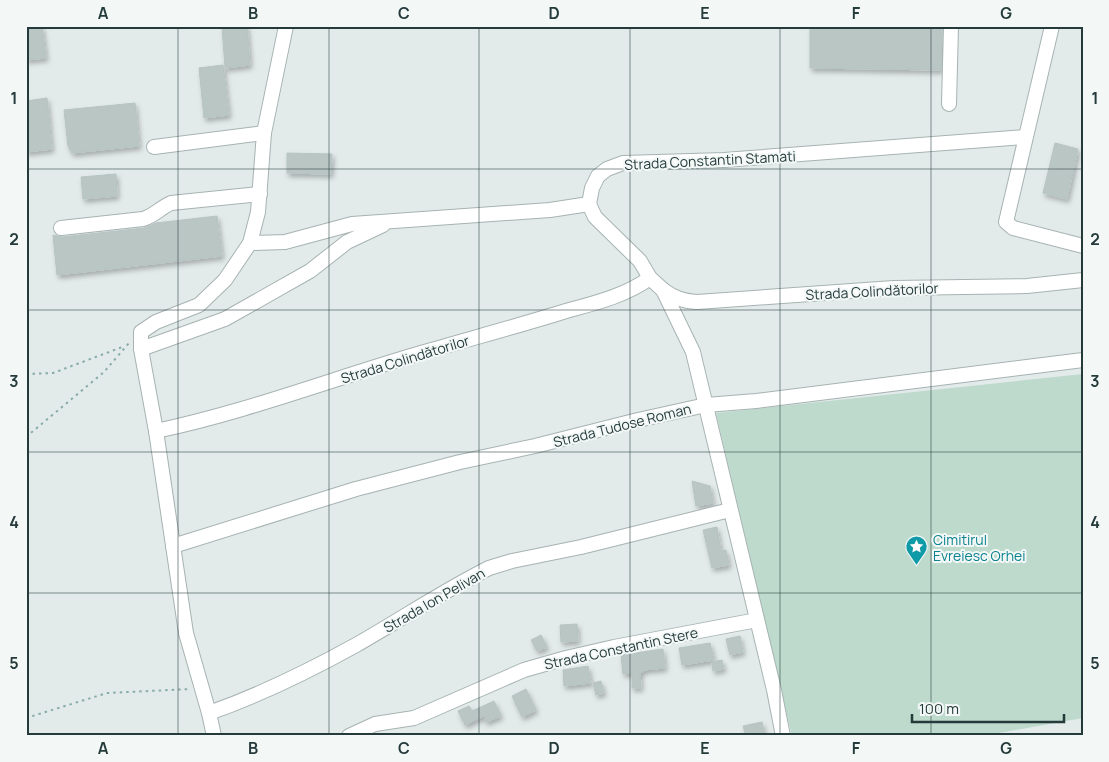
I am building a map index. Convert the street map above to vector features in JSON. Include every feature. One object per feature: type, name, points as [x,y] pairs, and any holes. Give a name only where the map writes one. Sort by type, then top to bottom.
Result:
[{"type":"street","points":[[214,736],[210,713],[186,633],[156,432],[141,349],[141,332],[156,322],[199,305],[225,280],[250,243],[258,212],[264,133],[286,26]]},
{"type":"street","points":[[949,104],[951,26]]},
{"type":"street","points":[[1052,26],[1006,222],[1013,228],[1083,246]]},
{"type":"street","points":[[154,147],[264,133]]},
{"type":"street","name":"Strada Constantin Stamati","points":[[589,204],[592,188],[598,176],[607,169],[623,163],[724,160],[1025,137]]},
{"type":"street","points":[[61,228],[151,217],[171,203],[260,194]]},
{"type":"street","points":[[250,243],[285,242],[352,224],[550,210],[589,204],[595,217],[640,261],[650,278],[663,290],[693,352],[774,690],[782,736]]},
{"type":"street","points":[[141,349],[225,319],[310,271],[348,242],[389,222]]},
{"type":"street","name":"Strada Colindătorilor","points":[[156,432],[204,421],[420,353],[616,296],[637,287],[650,278]]},
{"type":"street","name":"Strada Colindătorilor","points":[[663,290],[672,297],[697,302],[894,288],[1027,286],[1083,280]]},
{"type":"street","name":"Strada Tudose Roman","points":[[173,546],[356,489],[460,462],[706,405],[756,401],[1083,360]]},
{"type":"street","name":"Strada Ion Pelivan","points":[[210,713],[237,703],[355,646],[489,568],[730,510]]},
{"type":"street","name":"Strada Constantin Stere","points":[[349,736],[378,730],[414,718],[524,670],[566,658],[757,620]]},
{"type":"path","points":[[26,437],[104,372],[141,332]]},
{"type":"path","points":[[26,374],[53,373],[127,345]]},
{"type":"path","points":[[26,718],[107,693],[202,689]]},
{"type":"green space","name":"Cimitirul Evreiesc Orhei","points":[[1083,374],[1083,718],[982,736],[792,736],[716,413]]},
{"type":"building","points":[[26,26],[42,26],[46,58],[26,60]]},
{"type":"building","points":[[222,26],[247,26],[250,65],[225,68]]},
{"type":"building","points":[[810,26],[942,26],[941,70],[810,68]]},
{"type":"building","points":[[223,65],[229,115],[204,118],[199,68]]},
{"type":"building","points":[[47,98],[52,149],[26,152],[26,101]]},
{"type":"building","points":[[135,103],[139,146],[72,153],[68,146],[64,110]]},
{"type":"building","points":[[1055,143],[1078,149],[1067,199],[1043,193]]},
{"type":"building","points":[[287,153],[332,154],[331,174],[287,173]]},
{"type":"building","points":[[116,174],[117,196],[83,199],[81,177]]},
{"type":"building","points":[[217,216],[222,256],[57,275],[53,235],[62,237],[144,228],[156,223]]},
{"type":"building","points":[[692,481],[710,486],[713,503],[696,506]]},
{"type":"building","points":[[717,527],[721,551],[726,550],[729,565],[712,568],[703,530]]},
{"type":"building","points":[[577,624],[578,641],[561,642],[560,625]]},
{"type":"building","points":[[541,635],[547,647],[537,651],[531,640]]},
{"type":"building","points":[[740,636],[743,652],[730,655],[726,639]]},
{"type":"building","points":[[710,643],[714,660],[682,665],[679,648]]},
{"type":"building","points":[[663,649],[665,668],[643,670],[643,672],[640,672],[641,688],[632,688],[632,673],[623,674],[621,655]]},
{"type":"building","points":[[722,660],[724,669],[713,671],[712,662]]},
{"type":"building","points":[[588,666],[591,683],[564,686],[563,670]]},
{"type":"building","points":[[601,681],[604,693],[596,695],[593,683]]},
{"type":"building","points":[[526,689],[536,710],[522,717],[512,696]]},
{"type":"building","points":[[494,701],[501,716],[486,722],[484,716],[465,725],[458,711],[469,706],[472,711]]},
{"type":"building","points":[[762,722],[765,736],[746,736],[743,726]]},
{"type":"place","name":"Cimitirul Evreiesc Orhei","points":[[917,566]]}]
